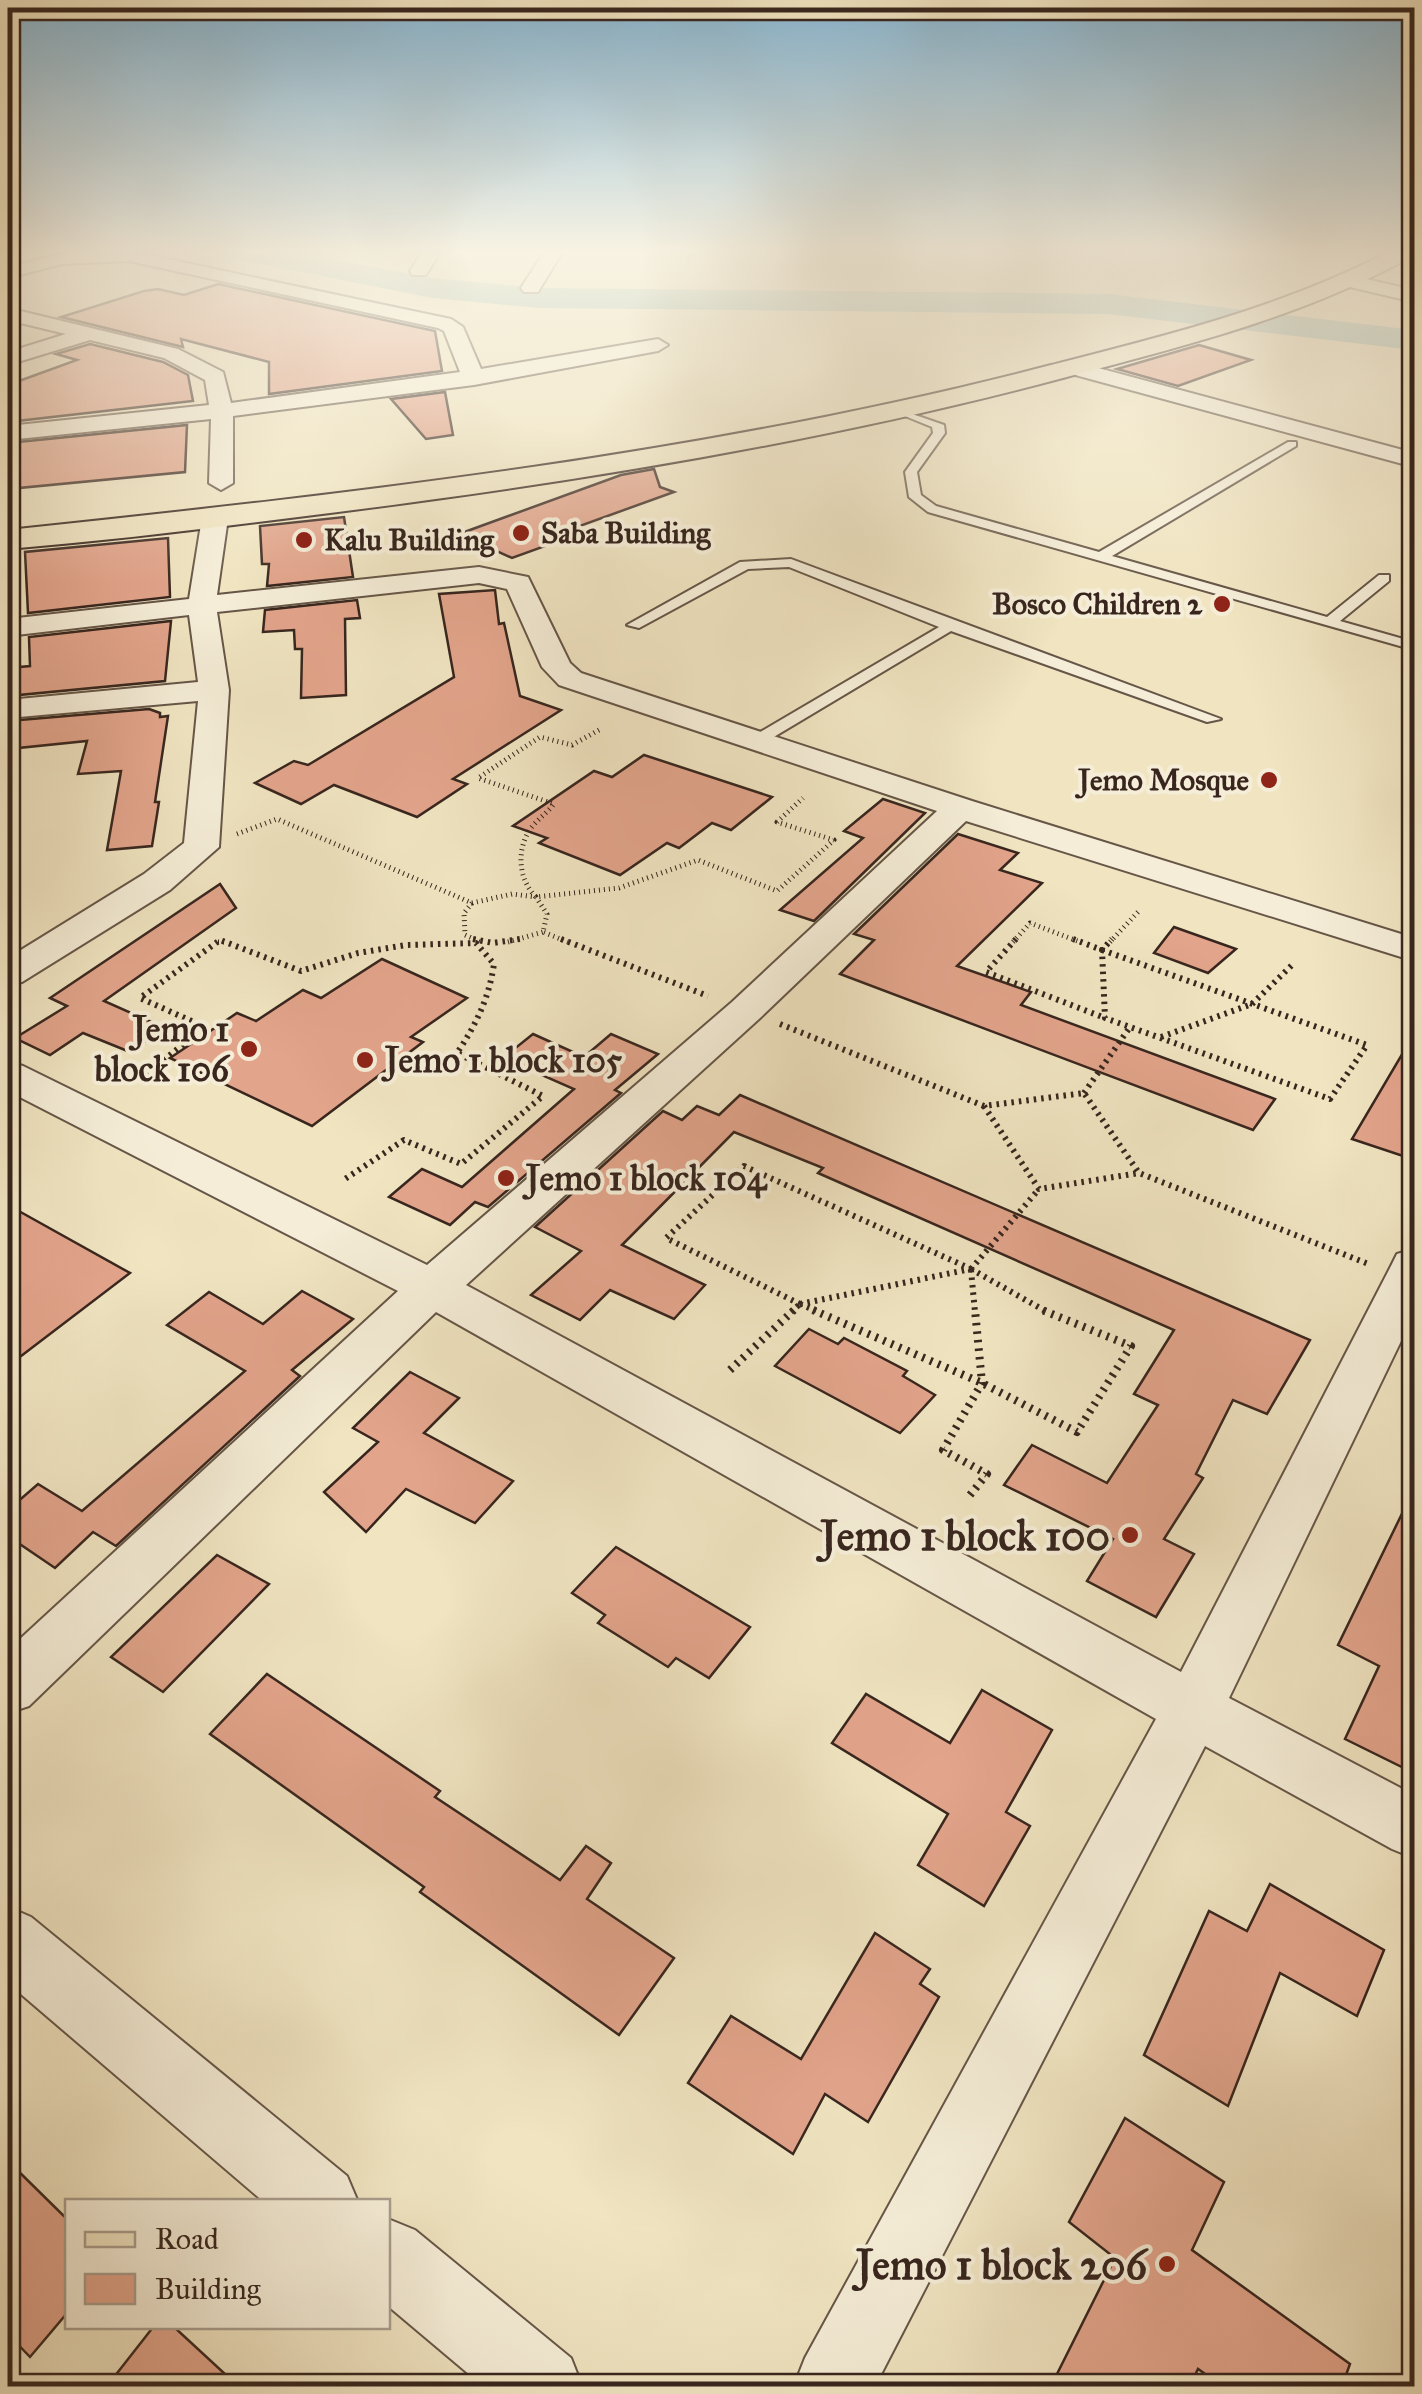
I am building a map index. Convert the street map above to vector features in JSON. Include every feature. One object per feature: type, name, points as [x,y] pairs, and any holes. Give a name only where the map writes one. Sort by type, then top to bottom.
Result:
[{"type":"main road","points":[[8,540],[215,518],[534,476],[908,408],[1101,361]]},
{"type":"main road","points":[[908,408],[867,389],[932,374]]},
{"type":"street","points":[[189,361],[215,377],[222,413],[221,483]]},
{"type":"street","points":[[467,361],[474,379]]},
{"type":"street","points":[[8,433],[222,413],[474,379],[573,361]]},
{"type":"street","points":[[1076,368],[1414,460]]},
{"type":"street","points":[[8,974],[157,882],[201,847],[214,690],[202,605],[215,518]]},
{"type":"street","points":[[8,626],[480,575],[501,577],[518,583],[557,668],[570,680],[960,808],[1414,950]]},
{"type":"street","points":[[8,709],[214,690]]},
{"type":"street","points":[[8,1686],[432,1288],[746,1010],[960,808]]},
{"type":"street","points":[[8,1075],[432,1288],[1414,1828]]},
{"type":"street","points":[[833,2386],[1193,1709],[1411,1272]]},
{"type":"street","points":[[8,1940],[317,2199]]},
{"type":"street","points":[[390,2259],[543,2386]]},
{"type":"lane","points":[[908,408],[938,424],[939,433],[911,472],[915,497],[932,508],[1414,646]]},
{"type":"lane","points":[[1100,557],[1292,444]]},
{"type":"lane","points":[[634,625],[745,565],[791,563],[950,626],[1213,719]]},
{"type":"lane","points":[[1330,622],[1384,578]]},
{"type":"lane","points":[[756,740],[950,626]]},
{"type":"path","points":[[544,932],[548,914],[525,888],[519,863],[531,829],[554,804],[478,778],[540,737],[572,745],[599,730]]},
{"type":"path","points":[[201,847],[277,819],[472,903],[512,894],[536,897],[609,892],[662,877],[698,860],[777,891],[834,840],[777,822],[802,798]]},
{"type":"path","points":[[345,1179],[404,1140],[462,1164],[543,1096],[458,1053],[491,994],[494,964],[465,936],[462,922],[472,903]]},
{"type":"path","points":[[1105,1018],[1102,950],[1138,912]]},
{"type":"path","points":[[1030,924],[1102,950],[1252,1004],[1367,1046],[1330,1100],[986,972],[1030,924]]},
{"type":"path","points":[[146,1074],[205,1026],[140,998],[220,940],[302,972],[358,953],[406,945],[516,940],[544,932],[984,1106],[1084,1093],[1130,1027]]},
{"type":"path","points":[[1160,1038],[1252,1004],[1293,964]]},
{"type":"path","points":[[1084,1093],[1139,1173]]},
{"type":"path","points":[[984,1106],[1039,1189]]},
{"type":"path","points":[[744,1166],[971,1269],[1044,1311],[1132,1346],[1077,1432],[982,1383],[800,1304],[666,1238],[744,1166]]},
{"type":"path","points":[[730,1370],[800,1304],[971,1269],[1039,1189],[1139,1173],[1411,1272]]},
{"type":"path","points":[[970,1495],[987,1474],[942,1450],[982,1383],[971,1269]]},
{"type":"building","points":[[75,361],[158,361],[188,375],[193,401],[8,422],[8,385]]},
{"type":"building","points":[[264,361],[440,361],[442,371],[269,394],[269,362]]},
{"type":"building","points":[[1145,361],[1249,361],[1178,386],[1117,369]]},
{"type":"building","points":[[445,392],[453,435],[426,439],[391,399]]},
{"type":"building","points":[[187,425],[185,472],[8,489],[8,443]]},
{"type":"building","points":[[654,469],[660,487],[674,492],[574,528],[584,532],[512,558],[459,534],[621,475]]},
{"type":"building","name":"Kalu Building","points":[[344,517],[353,577],[267,586],[269,564],[262,564],[260,526]]},
{"type":"building","points":[[168,538],[170,597],[28,613],[25,552]]},
{"type":"building","points":[[495,590],[499,624],[504,623],[520,696],[561,710],[453,779],[467,784],[417,817],[334,785],[301,804],[255,783],[294,761],[308,765],[454,677],[439,594]]},
{"type":"building","points":[[357,600],[360,618],[345,619],[346,695],[301,698],[302,649],[295,649],[294,630],[263,632],[265,610]]},
{"type":"building","points":[[171,621],[165,681],[8,696],[8,668],[30,666],[29,637]]},
{"type":"building","points":[[149,709],[160,713],[160,717],[168,716],[152,846],[107,850],[121,771],[78,774],[87,741],[8,749],[8,721]]},
{"type":"building","points":[[644,755],[772,797],[731,830],[712,823],[679,848],[667,843],[620,875],[539,843],[547,838],[513,826],[594,771],[612,777]]},
{"type":"building","points":[[883,799],[925,813],[814,921],[780,910],[863,838],[844,831]]},
{"type":"building","points":[[958,834],[1018,853],[1000,870],[1042,883],[957,966],[1031,992],[1021,1005],[1275,1099],[1253,1130],[840,974],[874,940],[854,934]]},
{"type":"building","points":[[220,884],[236,908],[104,1001],[165,1028],[130,1052],[83,1033],[50,1055],[15,1038],[67,1006],[50,998]]},
{"type":"building","points":[[1174,927],[1236,949],[1208,973],[1154,953]]},
{"type":"building","points":[[382,959],[467,998],[411,1037],[423,1042],[312,1126],[170,1058],[237,1013],[256,1021],[303,990],[321,998]]},
{"type":"building","points":[[533,1034],[584,1057],[611,1034],[658,1054],[615,1090],[621,1093],[488,1207],[475,1202],[450,1225],[389,1197],[422,1169],[462,1187],[574,1089],[503,1058]]},
{"type":"building","points":[[1414,1034],[1414,1142],[1406,1157],[1352,1139]]},
{"type":"building","points":[[740,1095],[1310,1340],[1267,1414],[1233,1400],[1196,1474],[1203,1478],[1164,1539],[1194,1554],[1156,1617],[1087,1581],[1113,1539],[1004,1485],[1032,1445],[1107,1483],[1158,1405],[1134,1394],[1174,1330],[818,1173],[823,1168],[734,1132],[622,1245],[705,1285],[674,1319],[610,1290],[580,1320],[531,1295],[581,1251],[535,1227],[663,1111],[682,1120],[697,1106],[719,1115]]},
{"type":"building","points":[[8,1205],[130,1273],[8,1366]]},
{"type":"building","points":[[302,1291],[353,1319],[292,1370],[300,1376],[116,1546],[93,1532],[55,1568],[8,1536],[8,1510],[38,1484],[82,1511],[245,1371],[167,1325],[209,1292],[263,1324]]},
{"type":"building","points":[[809,1329],[838,1344],[844,1338],[907,1371],[903,1376],[935,1395],[900,1433],[775,1366]]},
{"type":"building","points":[[410,1372],[459,1398],[424,1433],[513,1481],[475,1523],[406,1489],[366,1532],[324,1492],[378,1442],[353,1428]]},
{"type":"building","points":[[1414,1489],[1414,1773],[1345,1739],[1379,1666],[1338,1645]]},
{"type":"building","points":[[616,1547],[750,1627],[709,1678],[676,1658],[668,1667],[598,1623],[605,1615],[572,1593]]},
{"type":"building","points":[[217,1555],[269,1584],[163,1692],[111,1657]]},
{"type":"building","points":[[267,1674],[440,1791],[435,1797],[560,1880],[586,1846],[611,1863],[587,1899],[674,1958],[619,2035],[420,1892],[424,1887],[210,1734]]},
{"type":"building","points":[[982,1690],[1052,1730],[1006,1812],[1030,1826],[984,1906],[918,1865],[948,1814],[832,1743],[866,1694],[950,1743]]},
{"type":"building","points":[[1270,1884],[1384,1950],[1357,2016],[1280,1973],[1228,2106],[1144,2055],[1209,1911],[1247,1931]]},
{"type":"building","points":[[875,1933],[930,1969],[920,1984],[939,1997],[868,2122],[825,2094],[793,2154],[688,2083],[731,2016],[801,2059]]},
{"type":"building","name":"Jemo 1 block 206","points":[[1125,2118],[1224,2182],[1192,2250],[1350,2364],[1342,2386],[1222,2386],[1198,2369],[1190,2386],[1051,2386],[1115,2258],[1069,2222]]},
{"type":"building","points":[[8,2161],[65,2217],[65,2316],[30,2357],[8,2334]]},
{"type":"building","points":[[152,2329],[176,2329],[238,2386],[107,2386]]},
{"type":"place","name":"Saba Building","points":[[521,533]]},
{"type":"place","name":"Kalu Building","points":[[304,540]]},
{"type":"place","name":"Bosco Children 2","points":[[1222,604]]},
{"type":"place","name":"Jemo Mosque","points":[[1269,780]]},
{"type":"place","name":"Jemo 1 block 106","points":[[249,1049]]},
{"type":"place","name":"Jemo 1 block 105","points":[[365,1060]]},
{"type":"place","name":"Jemo 1 block 104","points":[[506,1178]]},
{"type":"place","name":"Jemo 1 block 100","points":[[1130,1535]]},
{"type":"place","name":"Jemo 1 block 206","points":[[1167,2264]]}]
